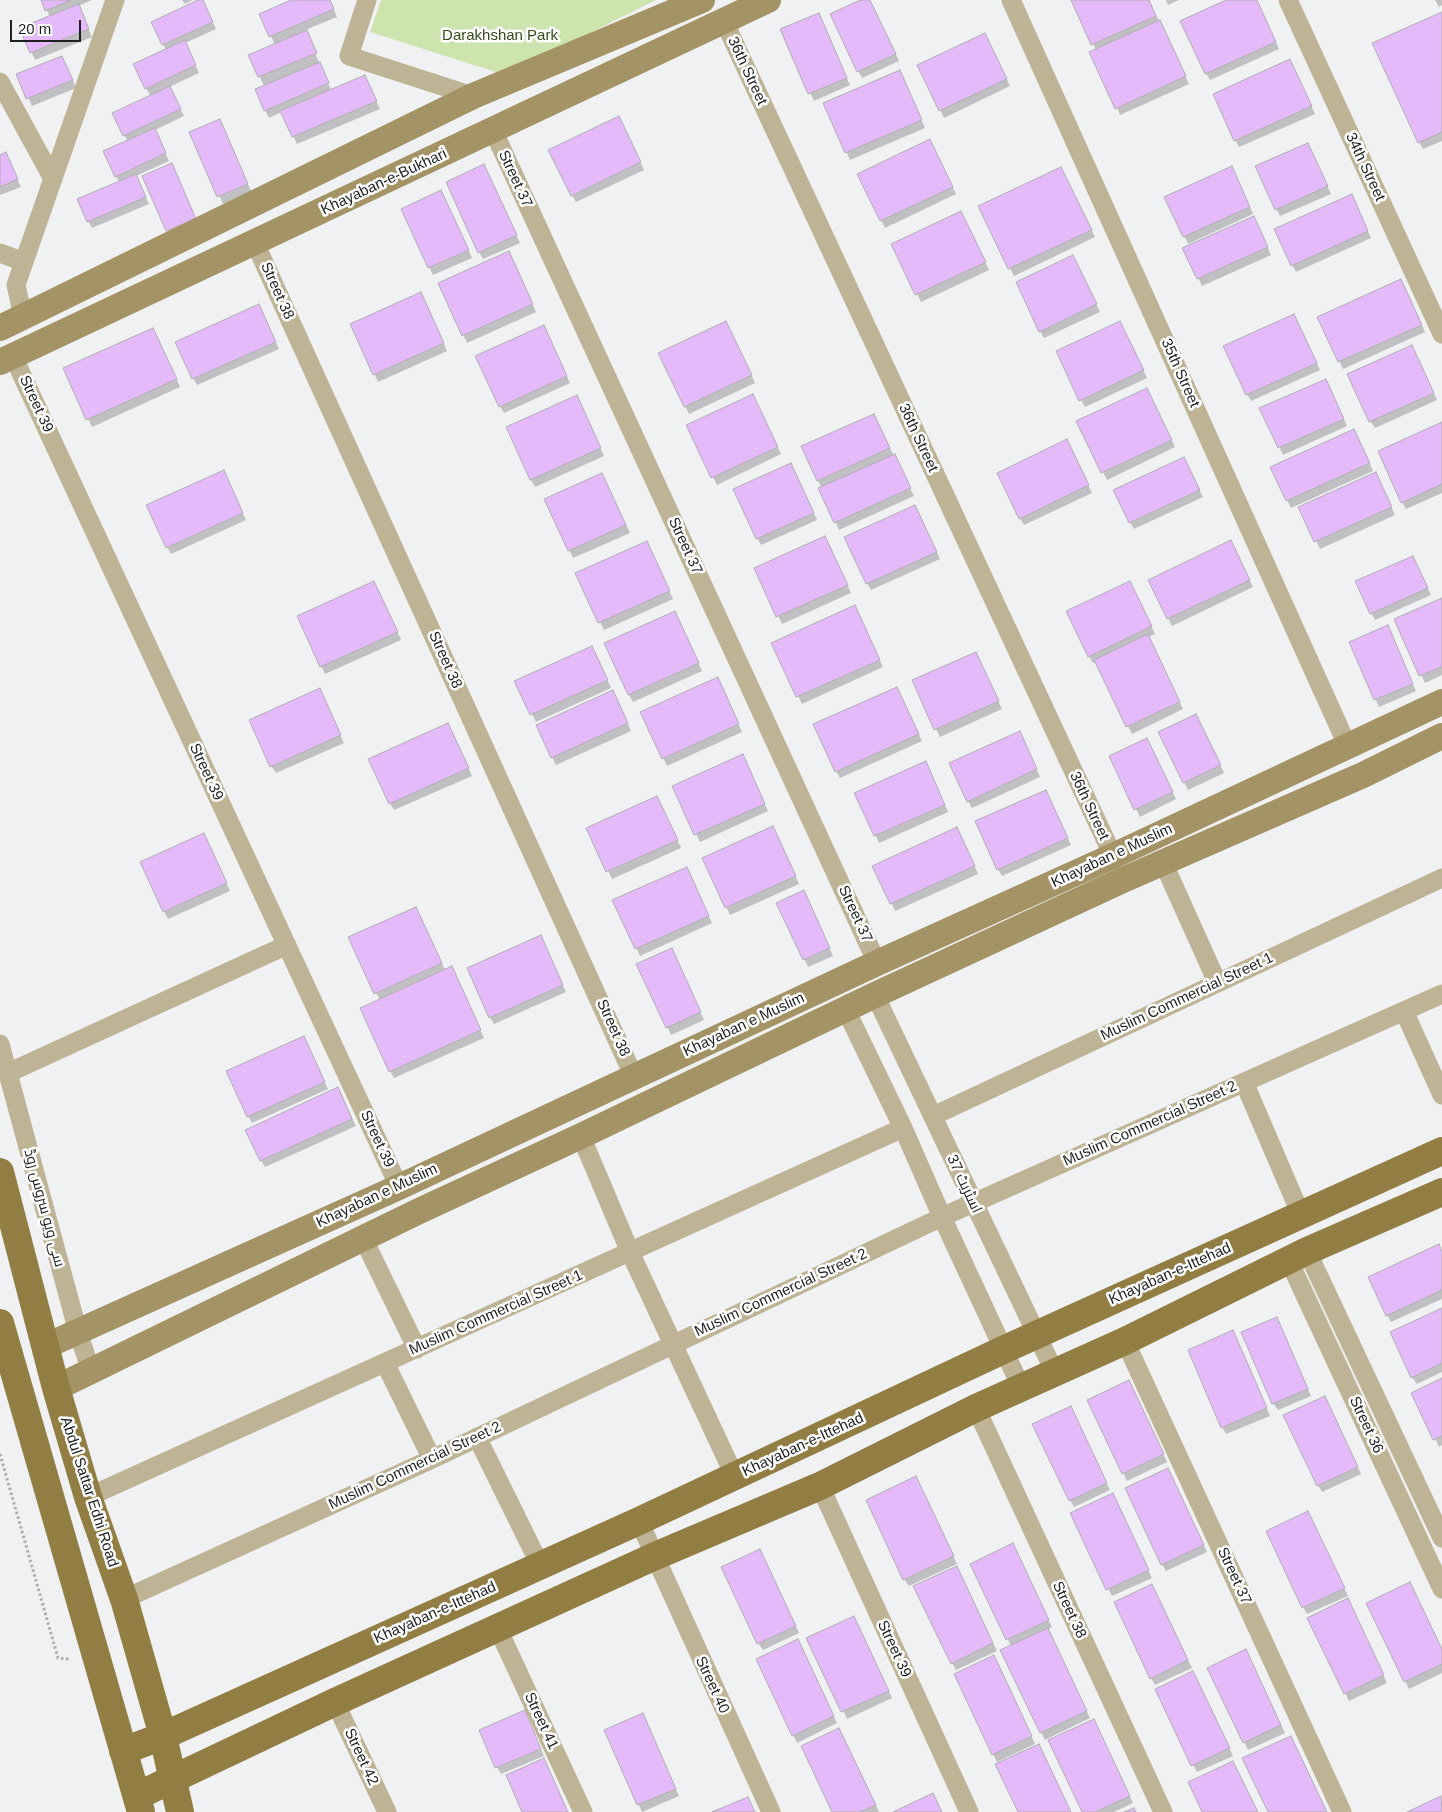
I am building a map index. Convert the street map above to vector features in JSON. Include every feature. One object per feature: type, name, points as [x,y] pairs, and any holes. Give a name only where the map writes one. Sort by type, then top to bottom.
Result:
[{"type":"main road","name":"Khayaban-e-Ittehad","points":[[123,1751],[163,1736],[638,1522],[1003,1350],[1442,1151]]},
{"type":"main road","name":"Abdul Sattar Edhi Road","points":[[0,1172],[56,1388],[88,1497],[124,1599],[163,1736],[180,1812]]},
{"type":"main road","points":[[0,1323],[139,1804],[172,1781],[335,1702],[653,1557],[820,1486],[976,1408],[1126,1341],[1298,1256],[1442,1192]]},
{"type":"street","points":[[23,318],[16,285],[115,0]]},
{"type":"street","points":[[367,0],[349,56],[473,96]]},
{"type":"street","points":[[0,328],[473,96],[702,0]]},
{"type":"street","name":"Khayaban-e-Bukhari","points":[[7,359],[768,0]]},
{"type":"street","name":"35th Street","points":[[1011,0],[1348,747]]},
{"type":"street","name":"34th Street","points":[[1288,0],[1442,334]]},
{"type":"street","name":"36th Street","points":[[724,21],[1113,856]]},
{"type":"street","points":[[586,49],[603,78]]},
{"type":"street","points":[[0,82],[53,179]]},
{"type":"street","name":"Street 37","points":[[493,130],[877,962]]},
{"type":"street","name":"Street 38","points":[[256,243],[634,1076]]},
{"type":"street","points":[[0,253],[24,262]]},
{"type":"street","name":"Street 39","points":[[7,359],[399,1187]]},
{"type":"street","name":"Khayaban e Muslim","points":[[46,1346],[399,1187],[877,962],[1113,856],[1442,702]]},
{"type":"street","name":"Khayaban e Muslim","points":[[56,1388],[362,1238],[581,1136],[875,995],[1163,862],[1363,776],[1442,736]]},
{"type":"street","points":[[1254,791],[1267,817]]},
{"type":"street","points":[[1163,862],[1217,982]]},
{"type":"street","name":"Muslim Commercial Street 1","points":[[933,1116],[1442,878]]},
{"type":"street","points":[[978,917],[991,942]]},
{"type":"street","points":[[8,1073],[286,945]]},
{"type":"street","name":"Muslim Commercial Street 2","points":[[124,1599],[432,1459],[972,1203],[1442,994]]},
{"type":"street","name":"اسٹریٹ 37","points":[[875,995],[972,1203],[1055,1372]]},
{"type":"street","points":[[846,1010],[904,1128],[942,1217],[1021,1387]]},
{"type":"street","points":[[1404,1011],[1442,1095]]},
{"type":"street","name":"سی ویو سروس روڈ","points":[[0,1044],[78,1332],[91,1371]]},
{"type":"street","points":[[702,1045],[715,1072]]},
{"type":"street","points":[[1244,1082],[1301,1215]]},
{"type":"street","name":"Muslim Commercial Street 1","points":[[88,1497],[904,1128]]},
{"type":"street","points":[[581,1136],[630,1252],[735,1476]]},
{"type":"street","points":[[362,1238],[417,1349]]},
{"type":"street","name":"Street 36","points":[[1298,1256],[1442,1538]]},
{"type":"street","name":"Street 36","points":[[1298,1256],[1442,1589]]},
{"type":"street","name":"Street 37","points":[[1126,1341],[1342,1812]]},
{"type":"street","points":[[385,1363],[432,1459]]},
{"type":"street","name":"Street 38","points":[[976,1408],[1163,1812]]},
{"type":"street","points":[[477,1437],[540,1565]]},
{"type":"street","name":"Street 39","points":[[820,1486],[969,1812]]},
{"type":"street","name":"Street 40","points":[[638,1522],[772,1812]]},
{"type":"street","name":"Street 41","points":[[498,1629],[583,1812]]},
{"type":"street","name":"Street 42","points":[[335,1702],[387,1812]]},
{"type":"path","points":[[0,1454],[58,1658],[70,1659]]},
{"type":"green space","name":"Darakhshan Park","points":[[381,0],[656,0],[505,75],[370,32]]},
{"type":"building","points":[[41,0],[71,0],[45,11]]},
{"type":"building","points":[[198,0],[203,0],[213,22],[162,45],[151,22]]},
{"type":"building","points":[[291,0],[330,0],[334,9],[269,37],[259,14]]},
{"type":"building","points":[[860,0],[870,0],[896,54],[857,72],[830,14]]},
{"type":"building","points":[[1071,0],[1149,0],[1156,16],[1091,45]]},
{"type":"building","points":[[1226,0],[1257,0],[1276,42],[1205,74],[1180,21]]},
{"type":"building","points":[[79,4],[89,29],[30,53],[19,28]]},
{"type":"building","points":[[1442,12],[1442,132],[1418,143],[1372,43]]},
{"type":"building","points":[[819,13],[847,78],[808,94],[780,29]]},
{"type":"building","points":[[1160,20],[1186,76],[1115,109],[1089,52]]},
{"type":"building","points":[[307,30],[317,53],[258,77],[248,55]]},
{"type":"building","points":[[985,33],[1007,79],[939,111],[917,65]]},
{"type":"building","points":[[185,40],[196,65],[145,89],[133,64]]},
{"type":"building","points":[[62,56],[73,80],[26,99],[16,74]]},
{"type":"building","points":[[1290,59],[1312,106],[1234,141],[1213,94]]},
{"type":"building","points":[[320,62],[329,83],[264,111],[255,89]]},
{"type":"building","points":[[900,70],[922,120],[845,153],[823,103]]},
{"type":"building","points":[[365,75],[377,101],[292,137],[280,111]]},
{"type":"building","points":[[170,86],[181,109],[123,136],[112,113]]},
{"type":"building","points":[[619,116],[641,162],[571,196],[548,150]]},
{"type":"building","points":[[220,119],[248,184],[217,197],[189,132]]},
{"type":"building","points":[[155,128],[166,153],[115,177],[103,151]]},
{"type":"building","points":[[930,139],[953,187],[880,221],[857,174]]},
{"type":"building","points":[[1308,143],[1328,186],[1275,210],[1255,166]]},
{"type":"building","points":[[6,152],[18,179],[0,187],[0,155]]},
{"type":"building","points":[[172,163],[196,219],[166,231],[142,176]]},
{"type":"building","points":[[484,164],[517,235],[478,253],[446,182]]},
{"type":"building","points":[[1232,166],[1250,207],[1183,237],[1164,197]]},
{"type":"building","points":[[1061,167],[1092,230],[1008,269],[978,206]]},
{"type":"building","points":[[136,174],[146,197],[87,222],[77,199]]},
{"type":"building","points":[[441,190],[469,250],[428,268],[401,209]]},
{"type":"building","points":[[1352,194],[1368,231],[1291,266],[1274,229]]},
{"type":"building","points":[[961,211],[986,262],[915,295],[891,244]]},
{"type":"building","points":[[1254,216],[1268,247],[1197,279],[1182,248]]},
{"type":"building","points":[[509,251],[533,304],[462,336],[438,283]]},
{"type":"building","points":[[1073,255],[1097,304],[1039,332],[1016,282]]},
{"type":"building","points":[[1401,279],[1422,325],[1338,362],[1317,317]]},
{"type":"building","points":[[421,292],[444,343],[373,375],[350,324]]},
{"type":"building","points":[[259,304],[276,342],[192,379],[175,342]]},
{"type":"building","points":[[1294,314],[1317,363],[1246,395],[1223,346]]},
{"type":"building","points":[[726,321],[752,375],[684,407],[658,353]]},
{"type":"building","points":[[1120,321],[1144,370],[1079,401],[1056,351]]},
{"type":"building","points":[[544,325],[567,376],[499,407],[475,356]]},
{"type":"building","points":[[153,328],[177,379],[86,420],[63,368]]},
{"type":"building","points":[[1412,345],[1434,393],[1369,422],[1347,374]]},
{"type":"building","points":[[1326,379],[1344,419],[1278,448],[1259,408]]},
{"type":"building","points":[[1147,388],[1172,440],[1101,473],[1076,421]]},
{"type":"building","points":[[753,394],[778,447],[711,478],[686,425]]},
{"type":"building","points":[[577,395],[601,448],[530,480],[506,427]]},
{"type":"building","points":[[874,414],[890,448],[817,481],[801,446]]},
{"type":"building","points":[[1442,422],[1442,484],[1401,503],[1378,451]]},
{"type":"building","points":[[1354,429],[1370,463],[1286,501],[1270,467]]},
{"type":"building","points":[[1067,439],[1089,485],[1019,519],[997,473]]},
{"type":"building","points":[[895,454],[911,488],[834,523],[818,488]]},
{"type":"building","points":[[1184,457],[1200,490],[1129,523],[1113,490]]},
{"type":"building","points":[[791,463],[814,513],[756,539],[733,489]]},
{"type":"building","points":[[224,470],[243,513],[166,548],[146,505]]},
{"type":"building","points":[[1376,472],[1392,507],[1314,542],[1298,507]]},
{"type":"building","points":[[602,473],[626,525],[568,551],[544,499]]},
{"type":"building","points":[[915,505],[937,552],[866,584],[844,537]]},
{"type":"building","points":[[825,536],[848,585],[776,617],[754,568]]},
{"type":"building","points":[[1231,540],[1250,580],[1167,619],[1148,580]]},
{"type":"building","points":[[647,541],[670,591],[598,623],[575,573]]},
{"type":"building","points":[[1413,556],[1428,588],[1370,614],[1355,581]]},
{"type":"building","points":[[374,581],[398,632],[320,667],[297,616]]},
{"type":"building","points":[[1130,581],[1152,626],[1088,657],[1066,611]]},
{"type":"building","points":[[1442,598],[1442,667],[1419,676],[1394,619]]},
{"type":"building","points":[[855,605],[880,660],[796,697],[771,643]]},
{"type":"building","points":[[675,611],[699,663],[628,695],[604,643]]},
{"type":"building","points":[[1388,625],[1413,684],[1374,700],[1349,642]]},
{"type":"building","points":[[1148,634],[1180,702],[1126,727],[1094,660]]},
{"type":"building","points":[[592,646],[608,680],[530,715],[514,681]]},
{"type":"building","points":[[976,652],[999,701],[934,730],[912,680]]},
{"type":"building","points":[[718,677],[739,724],[662,759],[640,712]]},
{"type":"building","points":[[897,687],[919,734],[835,772],[813,724]]},
{"type":"building","points":[[320,688],[341,735],[270,767],[249,720]]},
{"type":"building","points":[[613,690],[628,723],[551,758],[536,725]]},
{"type":"building","points":[[1196,714],[1221,765],[1183,783],[1158,732]]},
{"type":"building","points":[[448,723],[469,768],[389,804],[368,759]]},
{"type":"building","points":[[1020,731],[1037,769],[967,802],[949,763]]},
{"type":"building","points":[[1147,738],[1173,792],[1134,810],[1109,756]]},
{"type":"building","points":[[743,754],[765,804],[694,835],[672,786]]},
{"type":"building","points":[[926,761],[945,805],[874,836],[854,793]]},
{"type":"building","points":[[1046,790],[1068,838],[997,870],[975,821]]},
{"type":"building","points":[[657,796],[678,840],[606,872],[586,828]]},
{"type":"building","points":[[773,826],[796,876],[725,908],[702,858]]},
{"type":"building","points":[[957,827],[975,866],[890,904],[872,866]]},
{"type":"building","points":[[204,833],[227,883],[163,912],[140,862]]},
{"type":"building","points":[[687,867],[709,916],[635,949],[612,900]]},
{"type":"building","points":[[804,890],[830,948],[803,960],[776,903]]},
{"type":"building","points":[[416,907],[442,963],[374,994],[348,937]]},
{"type":"building","points":[[541,935],[563,985],[489,1018],[467,968]]},
{"type":"building","points":[[672,948],[701,1012],[666,1028],[636,964]]},
{"type":"building","points":[[452,966],[481,1030],[389,1072],[360,1008]]},
{"type":"building","points":[[304,1036],[325,1082],[247,1117],[226,1071]]},
{"type":"building","points":[[338,1087],[352,1119],[260,1161],[245,1130]]},
{"type":"building","points":[[1439,1244],[1442,1252],[1442,1290],[1386,1316],[1368,1277]]},
{"type":"building","points":[[1442,1308],[1442,1363],[1411,1378],[1390,1332]]},
{"type":"building","points":[[1277,1317],[1308,1389],[1272,1404],[1241,1332]]},
{"type":"building","points":[[1233,1330],[1267,1408],[1221,1428],[1188,1350]]},
{"type":"building","points":[[1442,1378],[1442,1436],[1433,1440],[1411,1393]]},
{"type":"building","points":[[1129,1380],[1164,1454],[1122,1474],[1087,1400]]},
{"type":"building","points":[[1325,1396],[1358,1467],[1317,1486],[1283,1415]]},
{"type":"building","points":[[1071,1406],[1107,1483],[1069,1501],[1032,1424]]},
{"type":"building","points":[[1168,1468],[1204,1545],[1161,1565],[1125,1488]]},
{"type":"building","points":[[916,1476],[954,1556],[903,1580],[866,1500]]},
{"type":"building","points":[[1113,1493],[1149,1570],[1106,1590],[1070,1513]]},
{"type":"building","points":[[1308,1511],[1345,1588],[1302,1608],[1266,1531]]},
{"type":"building","points":[[1013,1543],[1049,1620],[1006,1640],[970,1564]]},
{"type":"building","points":[[760,1549],[796,1626],[757,1644],[721,1567]]},
{"type":"building","points":[[957,1566],[993,1643],[951,1664],[913,1586]]},
{"type":"building","points":[[1410,1582],[1442,1649],[1442,1664],[1404,1682],[1366,1603]]},
{"type":"building","points":[[1152,1584],[1188,1660],[1150,1679],[1114,1602]]},
{"type":"building","points":[[1348,1598],[1384,1675],[1344,1694],[1307,1618]]},
{"type":"building","points":[[854,1616],[889,1691],[841,1712],[806,1638]]},
{"type":"building","points":[[1048,1628],[1087,1711],[1040,1733],[1000,1650]]},
{"type":"building","points":[[798,1639],[834,1716],[792,1736],[756,1659]]},
{"type":"building","points":[[1246,1649],[1281,1725],[1243,1743],[1207,1668]]},
{"type":"building","points":[[994,1655],[1032,1736],[992,1755],[954,1674]]},
{"type":"building","points":[[1193,1671],[1230,1748],[1191,1766],[1155,1689]]},
{"type":"building","points":[[525,1710],[541,1749],[495,1768],[479,1730]]},
{"type":"building","points":[[643,1713],[676,1789],[637,1805],[604,1730]]},
{"type":"building","points":[[1094,1719],[1130,1796],[1095,1812],[1082,1812],[1048,1740]]},
{"type":"building","points":[[839,1728],[876,1805],[860,1812],[832,1812],[801,1746]]},
{"type":"building","points":[[1291,1736],[1327,1812],[1268,1812],[1242,1758]]},
{"type":"building","points":[[1039,1744],[1071,1812],[1018,1812],[995,1764]]},
{"type":"building","points":[[544,1758],[568,1812],[522,1812],[506,1775]]},
{"type":"building","points":[[1233,1761],[1258,1812],[1202,1812],[1188,1782]]},
{"type":"building","points":[[933,1793],[942,1812],[893,1812]]},
{"type":"building","points":[[1441,1796],[1442,1812],[1407,1812]]},
{"type":"building","points":[[748,1797],[755,1812],[712,1812]]},
{"type":"building","points":[[1134,1808],[1136,1812],[1124,1812]]}]
